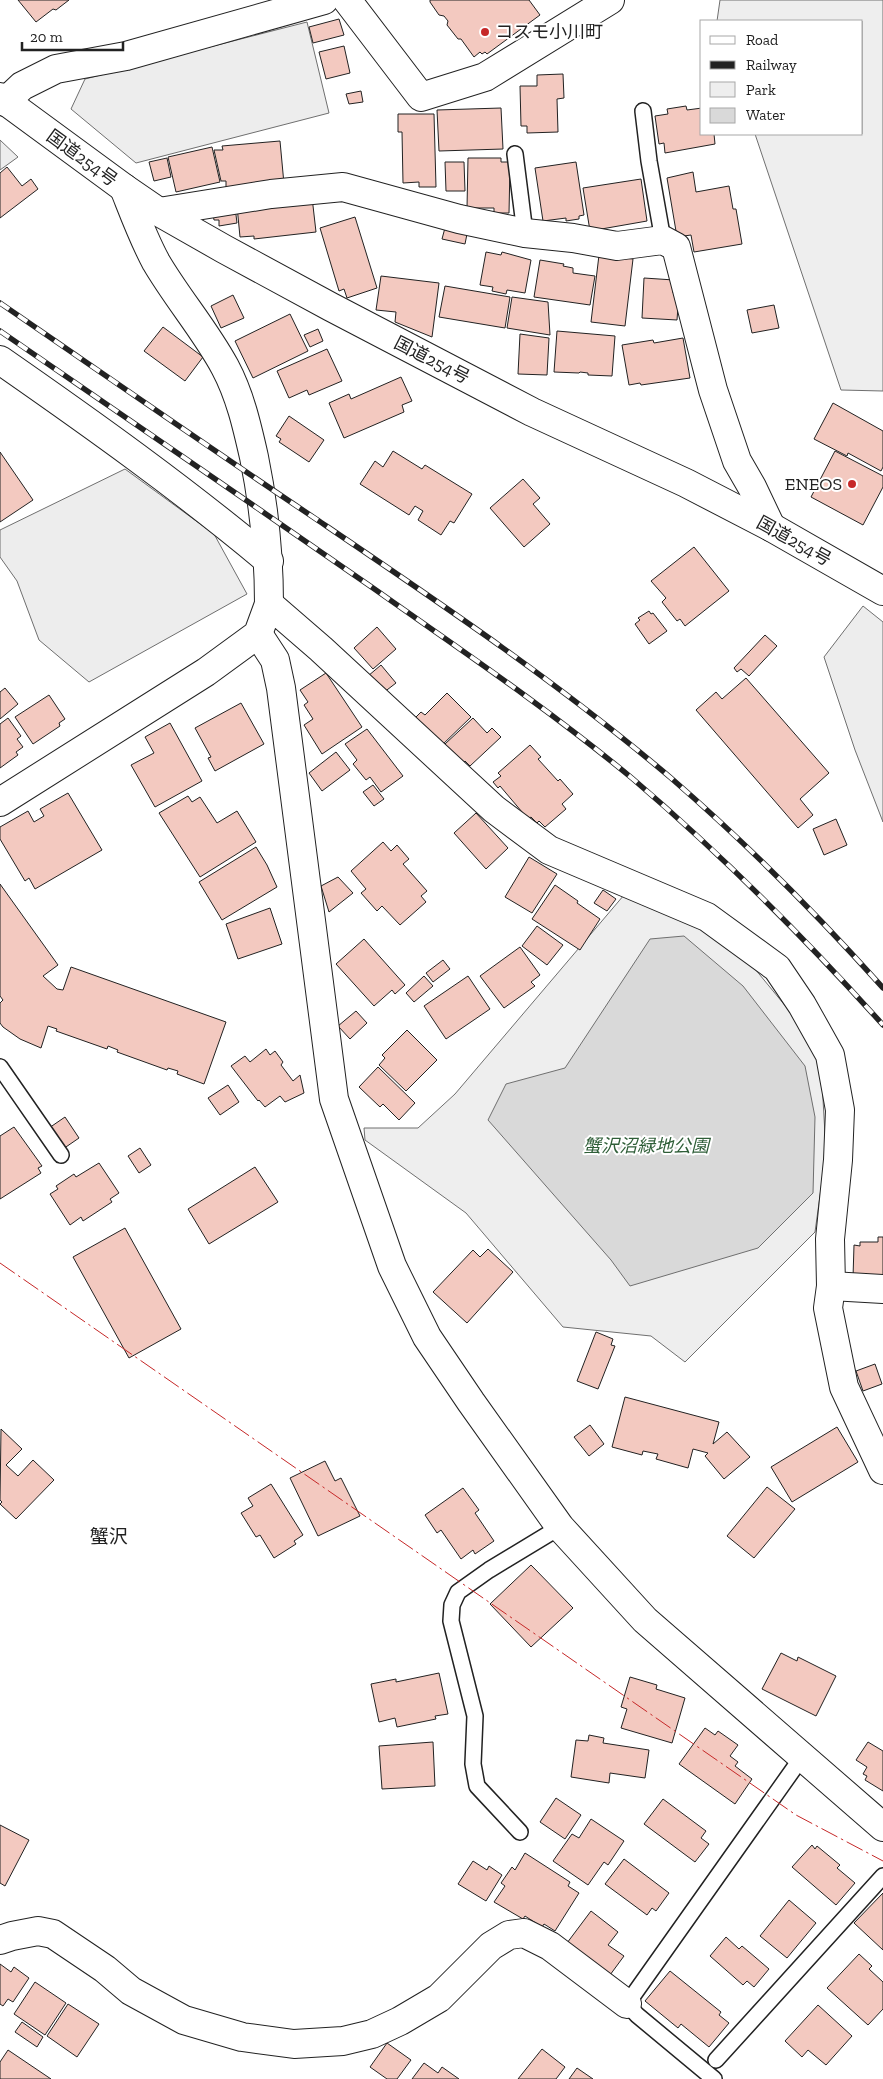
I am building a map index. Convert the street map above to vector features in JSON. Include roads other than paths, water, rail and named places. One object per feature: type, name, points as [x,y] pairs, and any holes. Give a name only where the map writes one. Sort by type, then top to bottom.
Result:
[{"type":"main road","points":[[2,100],[22,86],[56,69],[126,56],[324,0]]},
{"type":"main road","points":[[347,0],[421,97],[485,77],[610,0]]},
{"type":"main road","name":"国道254号","points":[[2,100],[159,212],[331,307],[532,412],[686,483],[771,527],[883,591]]},
{"type":"main road","points":[[159,212],[271,194],[343,187],[459,219],[525,233],[573,238],[617,246],[663,240],[676,247],[722,417],[737,461],[771,527]]},
{"type":"main road","points":[[2,799],[206,672],[258,634],[269,604],[269,561],[264,512],[247,425],[236,391],[225,366],[156,262],[124,188]]},
{"type":"main road","points":[[0,360],[144,462],[220,519],[269,561]]},
{"type":"main road","points":[[269,604],[321,649],[494,809],[549,850],[707,917],[777,968],[802,1005],[830,1055],[840,1110],[838,1160],[830,1240],[828,1308],[844,1388],[883,1470]]},
{"type":"main road","points":[[258,634],[275,660],[281,688],[334,1098],[392,1266],[427,1337],[560,1527],[645,1620],[883,1827]]},
{"type":"main road","points":[[830,1286],[883,1289]]},
{"type":"main road","points":[[0,1940],[38,1931],[53,1934],[105,1969],[131,1991],[184,2020],[242,2038],[294,2044],[343,2040],[372,2034],[400,2021],[439,1998],[491,1946],[508,1935],[524,1933],[550,1946],[627,2004]]},
{"type":"lane","points":[[643,111],[649,161],[663,240]]},
{"type":"lane","points":[[515,154],[525,233]]},
{"type":"lane","points":[[0,1068],[61,1155]]},
{"type":"lane","points":[[520,1832],[477,1786],[474,1764],[475,1716],[451,1621],[452,1605],[458,1592],[489,1570],[560,1527]]},
{"type":"lane","points":[[714,2079],[637,2015],[627,2004],[802,1757]]},
{"type":"lane","points":[[716,2060],[883,1876]]},
{"type":"water","points":[[684,936],[743,986],[805,1066],[815,1117],[813,1193],[758,1248],[630,1286],[611,1260],[488,1120],[506,1084],[565,1068],[650,939]]},
{"type":"railway","points":[[0,303],[452,612],[541,676],[629,743],[754,853],[833,933],[883,988]]},
{"type":"railway","points":[[0,331],[439,634],[602,754],[633,779],[731,867],[824,961],[883,1025]]},
{"type":"place","name":"コスモ小川町","points":[[485,32]]},
{"type":"place","name":"ENEOS","points":[[852,484]]},
{"type":"district","name":"蟹沢","points":[[109,1536]]},
{"type":"park label","name":"蟹沢沼緑地公園","points":[[646,1146]]}]
